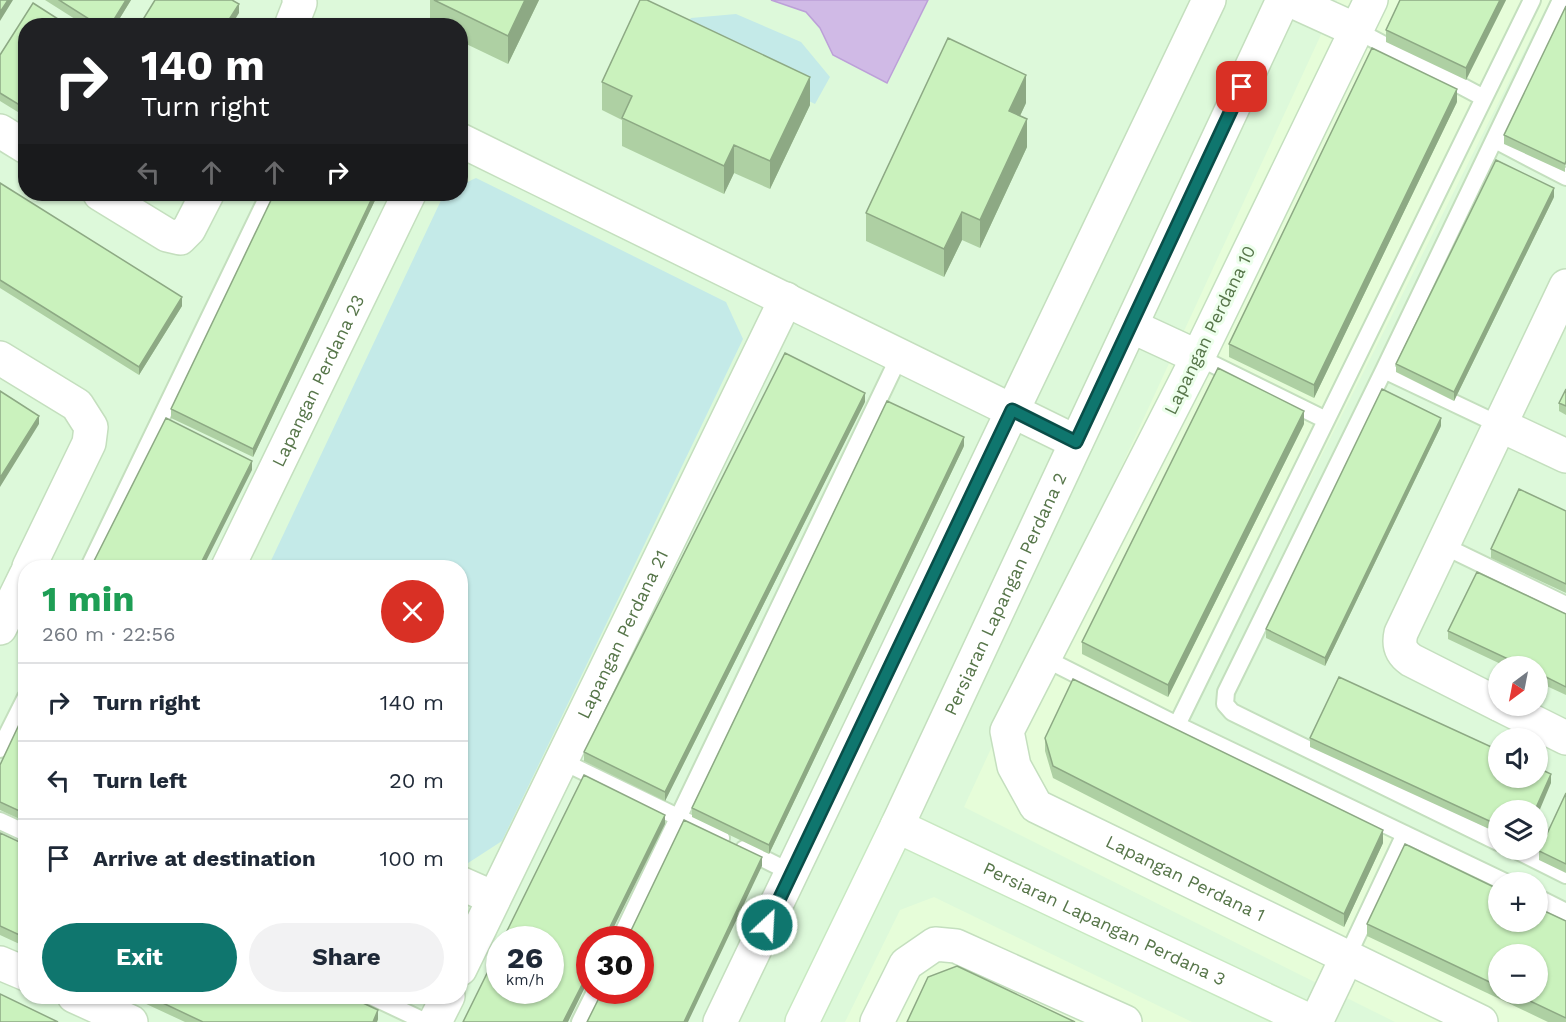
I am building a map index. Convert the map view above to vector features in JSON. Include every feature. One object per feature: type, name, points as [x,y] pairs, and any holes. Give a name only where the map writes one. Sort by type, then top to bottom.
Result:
[{"type":"street","points":[[720,1022],[1209,0]]},
{"type":"street","name":"Persiaran Lapangan Perdana 2","points":[[802,1022],[897,826],[1283,0]]},
{"type":"street","points":[[1290,0],[1356,30]]},
{"type":"street","name":"Lapangan Perdana 10","points":[[1044,658],[1198,357],[1371,0]]},
{"type":"street","points":[[0,132],[18,142]]},
{"type":"street","points":[[468,144],[1076,442]]},
{"type":"street","points":[[111,201],[167,235],[180,238],[189,229],[203,201]]},
{"type":"street","name":"Lapangan Perdana 23","points":[[231,560],[406,201]]},
{"type":"street","name":"Lapangan Perdana 21","points":[[468,952],[786,299]]},
{"type":"street","points":[[1488,699],[1404,655],[1400,649],[1401,633],[1500,425],[1563,300]]},
{"type":"street","points":[[1131,326],[1198,357]]},
{"type":"street","points":[[0,358],[77,405],[91,427],[89,443],[32,560]]},
{"type":"street","points":[[1500,425],[1566,456]]},
{"type":"street","points":[[0,628],[18,591]]},
{"type":"street","name":"Lapangan Perdana 1","points":[[1044,658],[1007,731],[1014,766],[1036,806],[1480,1022]]},
{"type":"street","points":[[1521,716],[1566,738]]},
{"type":"street","name":"Persiaran Lapangan Perdana 3","points":[[897,826],[1314,1022]]},
{"type":"street","points":[[468,887],[494,898]]},
{"type":"street","points":[[877,1022],[906,964],[935,944],[956,946],[1125,1022]]},
{"type":"street","points":[[1314,1022],[1347,957]]},
{"type":"street","points":[[0,963],[18,971]]},
{"type":"street","points":[[92,1004],[131,1022]]},
{"type":"street","points":[[435,1022],[444,1004]]},
{"type":"lane","points":[[1177,725],[1532,0]]},
{"type":"lane","points":[[1488,837],[1232,712],[1225,704],[1227,692],[1561,0]]},
{"type":"lane","points":[[1356,30],[1484,98]]},
{"type":"lane","points":[[1495,140],[1566,177]]},
{"type":"lane","points":[[92,560],[266,201]]},
{"type":"lane","points":[[626,926],[900,355]]},
{"type":"lane","points":[[1198,357],[1326,420]]},
{"type":"lane","points":[[1384,370],[1500,425]]},
{"type":"lane","points":[[1442,545],[1566,605]]},
{"type":"lane","points":[[1044,658],[1177,725],[1488,874]]},
{"type":"lane","points":[[0,748],[18,713]]},
{"type":"lane","points":[[562,761],[792,873]]},
{"type":"lane","points":[[0,821],[18,829]]},
{"type":"lane","points":[[1347,957],[1406,834]]},
{"type":"lane","points":[[1537,860],[1566,874]]},
{"type":"lane","points":[[1548,903],[1566,912]]},
{"type":"lane","points":[[388,1004],[426,1022]]},
{"type":"lane","points":[[580,1022],[589,1004]]},
{"type":"shaded area","points":[[0,0],[1566,0],[1566,1022],[0,1022]]},
{"type":"shaded area","points":[[771,0],[928,0],[887,83],[833,55],[820,28],[806,12]]},
{"type":"shaded area","points":[[1337,0],[1550,0],[1189,720],[1502,872],[1488,872],[1488,932],[1548,932],[1548,894],[1566,903],[1566,1022],[1395,1022],[964,807]]},
{"type":"shaded area","points":[[736,14],[801,42],[830,77],[815,104],[678,38],[691,18]]},
{"type":"shaded area","points":[[476,178],[726,302],[743,339],[502,841],[468,863],[468,560],[271,560],[441,201],[468,201],[468,182]]},
{"type":"shaded area","points":[[934,897],[1192,1022],[845,1022],[900,910]]},
{"type":"building","points":[[0,0],[8,0],[0,12]]},
{"type":"building","points":[[59,0],[126,0],[115,18],[87,18]]},
{"type":"building","points":[[155,0],[232,0],[239,4],[230,18],[144,18]]},
{"type":"building","points":[[434,0],[525,0],[508,36]]},
{"type":"building","points":[[640,0],[647,0],[810,77],[770,161],[734,145],[724,166],[622,118],[632,96],[602,82]]},
{"type":"building","points":[[1400,0],[1500,0],[1466,68],[1386,30]]},
{"type":"building","points":[[33,3],[56,18],[23,18]]},
{"type":"building","points":[[1566,6],[1566,161],[1565,164],[1504,135]]},
{"type":"building","points":[[18,27],[18,104],[0,93],[0,55]]},
{"type":"building","points":[[948,38],[1026,75],[1009,111],[1027,119],[980,220],[962,212],[944,249],[866,213]]},
{"type":"building","points":[[1372,48],[1457,89],[1314,385],[1229,344]]},
{"type":"building","points":[[1496,160],[1554,188],[1454,392],[1396,364]]},
{"type":"building","points":[[0,183],[18,194],[18,201],[29,201],[182,297],[139,367],[0,280]]},
{"type":"building","points":[[271,201],[371,201],[253,449],[171,409]]},
{"type":"building","points":[[785,353],[865,393],[665,792],[584,752]]},
{"type":"building","points":[[1218,368],[1304,411],[1168,685],[1082,642]]},
{"type":"building","points":[[1382,389],[1441,418],[1325,658],[1266,629]]},
{"type":"building","points":[[1566,389],[1566,406],[1559,403]]},
{"type":"building","points":[[0,391],[39,416],[0,478]]},
{"type":"building","points":[[887,401],[964,437],[769,845],[692,808]]},
{"type":"building","points":[[166,418],[252,461],[202,560],[95,560]]},
{"type":"building","points":[[1519,489],[1566,511],[1566,584],[1491,549]]},
{"type":"building","points":[[1477,572],[1566,614],[1566,687],[1548,678],[1548,656],[1502,656],[1448,631]]},
{"type":"building","points":[[1339,677],[1488,745],[1488,788],[1545,788],[1539,800],[1488,800],[1488,820],[1310,738]]},
{"type":"building","points":[[1073,679],[1383,830],[1344,914],[1053,766],[1045,738]]},
{"type":"building","points":[[18,727],[18,810],[0,802],[0,765]]},
{"type":"building","points":[[584,775],[665,815],[610,926],[576,926],[576,996],[563,1022],[463,1022],[486,975],[486,1004],[564,1004],[564,926],[509,926]]},
{"type":"building","points":[[1566,793],[1566,864],[1548,855],[1548,832]]},
{"type":"building","points":[[684,820],[762,857],[684,1022],[587,1022],[596,1004],[654,1004],[654,926],[633,926]]},
{"type":"building","points":[[0,833],[18,841],[18,934],[0,926]]},
{"type":"building","points":[[1405,844],[1488,884],[1488,932],[1548,932],[1548,913],[1566,921],[1566,1018],[1536,1004],[1548,1004],[1548,944],[1488,944],[1488,981],[1367,924]]},
{"type":"building","points":[[957,966],[1075,1022],[907,1022],[928,977]]},
{"type":"building","points":[[0,994],[58,1022],[0,1022]]},
{"type":"building","points":[[165,1004],[365,1004],[378,1010],[373,1022],[203,1022]]},
{"type":"route","points":[[767,925],[1012,410],[1076,442],[1242,87]]}]
